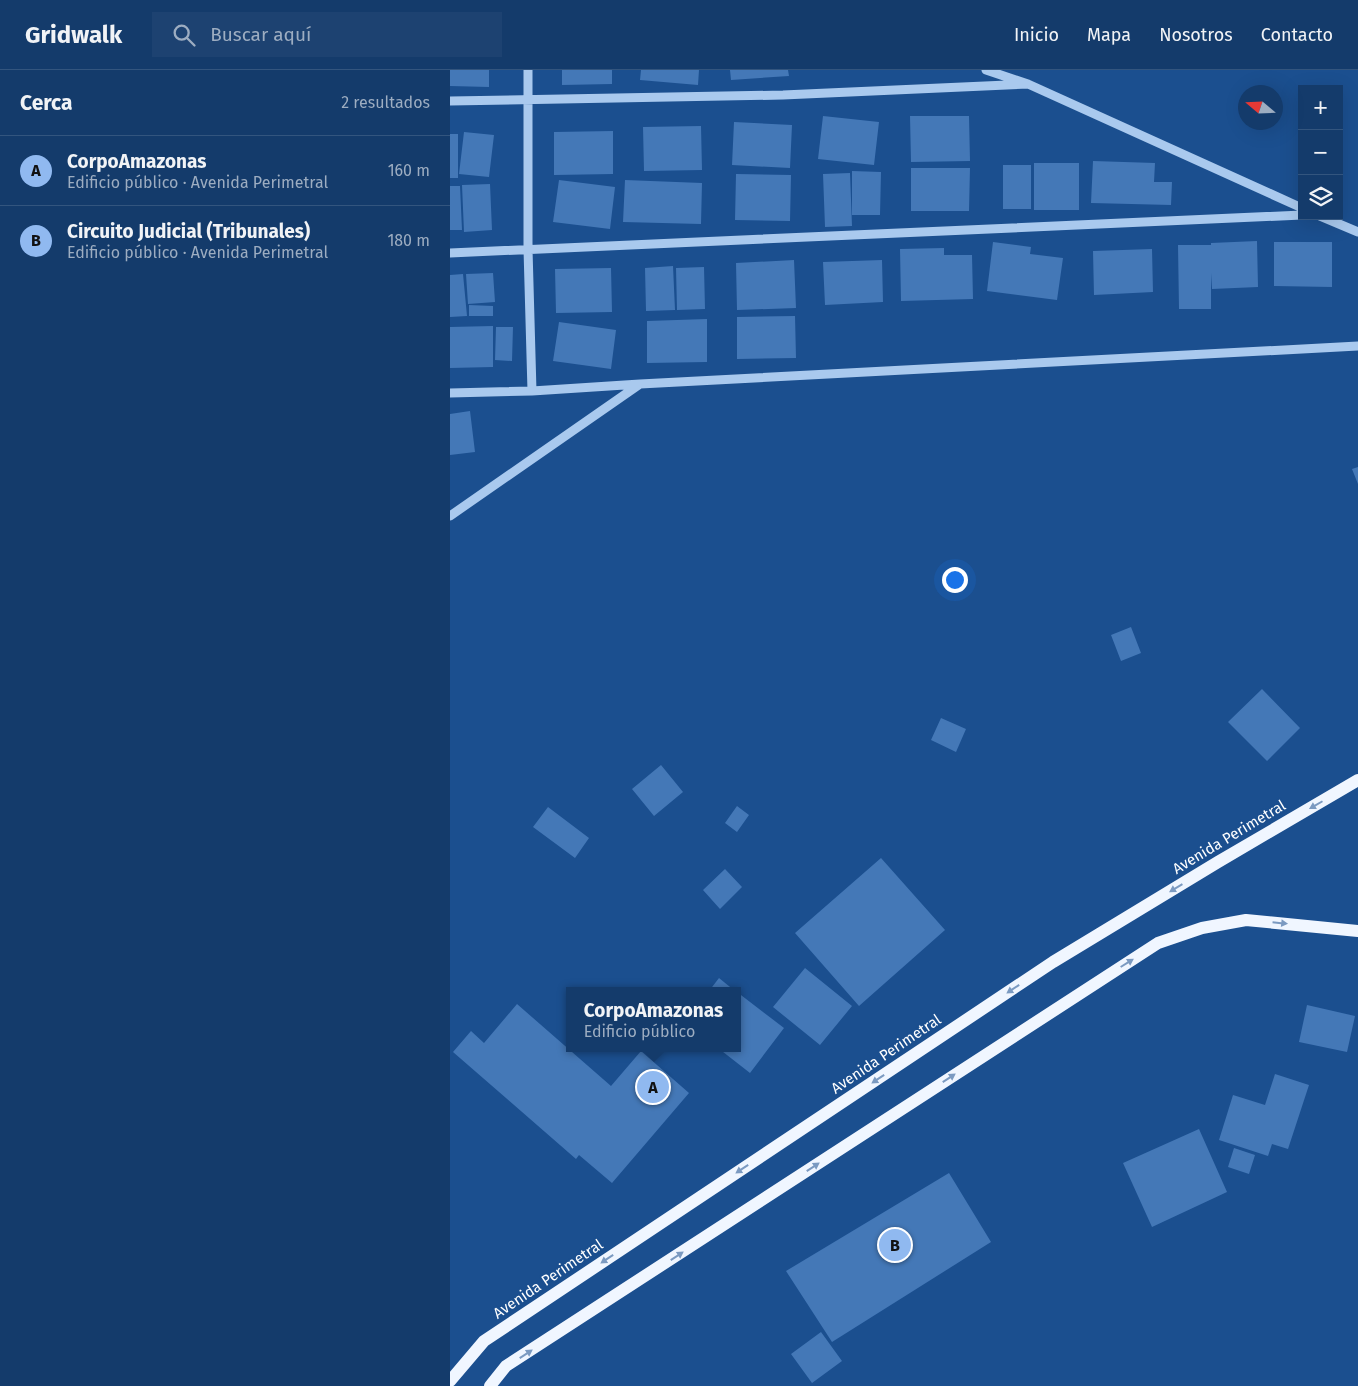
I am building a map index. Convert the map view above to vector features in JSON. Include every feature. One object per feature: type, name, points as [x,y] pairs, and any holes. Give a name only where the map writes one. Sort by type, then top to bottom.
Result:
[{"type":"main road","name":"Avenida Perimetral","points":[[450,1381],[484,1341],[1054,962],[1218,862],[1358,780]]},
{"type":"main road","points":[[490,1386],[506,1366],[1158,943],[1202,928],[1246,920],[1358,932]]},
{"type":"street","points":[[528,70],[528,249],[532,391]]},
{"type":"street","points":[[986,70],[1028,84],[1298,206]]},
{"type":"street","points":[[450,101],[783,95],[1028,84]]},
{"type":"street","points":[[450,253],[1298,215]]},
{"type":"street","points":[[1330,220],[1358,232]]},
{"type":"street","points":[[450,393],[532,391],[1358,346]]},
{"type":"street","points":[[450,516],[640,384]]},
{"type":"building","points":[[450,70],[489,70],[489,87],[450,86]]},
{"type":"building","points":[[562,70],[612,70],[612,84],[562,85]]},
{"type":"building","points":[[641,70],[699,70],[698,85],[640,80]]},
{"type":"building","points":[[730,70],[788,70],[789,76],[731,80]]},
{"type":"building","points":[[823,116],[879,122],[874,165],[818,159]]},
{"type":"building","points":[[910,116],[969,116],[970,161],[911,162]]},
{"type":"building","points":[[734,122],[792,125],[790,168],[732,165]]},
{"type":"building","points":[[701,126],[702,170],[644,171],[643,127]]},
{"type":"building","points":[[613,131],[613,174],[554,175],[554,132]]},
{"type":"building","points":[[464,132],[494,135],[489,177],[459,174]]},
{"type":"building","points":[[450,134],[458,134],[458,178],[450,178]]},
{"type":"building","points":[[1093,161],[1155,163],[1154,182],[1172,182],[1171,205],[1091,203]]},
{"type":"building","points":[[1034,163],[1079,163],[1079,210],[1034,210]]},
{"type":"building","points":[[1003,165],[1031,165],[1031,209],[1003,209]]},
{"type":"building","points":[[911,168],[970,168],[969,211],[911,211]]},
{"type":"building","points":[[852,171],[881,172],[880,215],[852,215]]},
{"type":"building","points":[[850,173],[852,226],[825,227],[823,174]]},
{"type":"building","points":[[736,174],[791,175],[790,221],[735,220]]},
{"type":"building","points":[[559,180],[615,187],[610,229],[553,222]]},
{"type":"building","points":[[625,180],[702,183],[701,224],[623,222]]},
{"type":"building","points":[[490,184],[492,230],[464,232],[462,185]]},
{"type":"building","points":[[450,186],[460,186],[462,230],[450,230]]},
{"type":"building","points":[[1257,241],[1258,287],[1212,289],[1211,273],[1211,309],[1179,309],[1178,245],[1211,245],[1211,243]]},
{"type":"building","points":[[993,242],[1031,247],[1030,254],[1063,258],[1057,300],[987,291]]},
{"type":"building","points":[[1274,242],[1332,242],[1332,287],[1274,286]]},
{"type":"building","points":[[944,248],[944,255],[972,255],[973,299],[901,301],[900,249]]},
{"type":"building","points":[[1152,249],[1153,292],[1094,295],[1093,251]]},
{"type":"building","points":[[794,260],[796,308],[737,310],[736,263]]},
{"type":"building","points":[[882,260],[883,302],[825,305],[823,262]]},
{"type":"building","points":[[673,266],[675,310],[646,311],[645,268]]},
{"type":"building","points":[[704,267],[705,309],[677,310],[676,268]]},
{"type":"building","points":[[611,268],[612,312],[556,313],[555,269]]},
{"type":"building","points":[[493,273],[495,302],[468,304],[466,274]]},
{"type":"building","points":[[463,274],[467,316],[450,317],[450,275]]},
{"type":"building","points":[[469,305],[493,306],[493,316],[469,316]]},
{"type":"building","points":[[795,316],[796,358],[737,359],[737,317]]},
{"type":"building","points":[[707,319],[707,362],[647,363],[647,321]]},
{"type":"building","points":[[559,322],[616,330],[611,369],[553,361]]},
{"type":"building","points":[[493,326],[493,367],[450,368],[450,327]]},
{"type":"building","points":[[496,327],[513,327],[512,361],[495,360]]},
{"type":"building","points":[[470,411],[475,452],[450,455],[450,414]]},
{"type":"building","points":[[1358,467],[1358,484],[1352,469]]},
{"type":"building","points":[[1131,627],[1141,653],[1121,661],[1111,635]]},
{"type":"building","points":[[1262,689],[1300,728],[1267,761],[1228,722]]},
{"type":"building","points":[[941,718],[966,729],[956,752],[931,740]]},
{"type":"building","points":[[661,765],[683,792],[654,816],[632,789]]},
{"type":"building","points":[[737,806],[749,815],[737,832],[725,823]]},
{"type":"building","points":[[548,807],[589,838],[575,858],[533,827]]},
{"type":"building","points":[[881,858],[945,930],[859,1006],[795,933]]},
{"type":"building","points":[[725,869],[742,887],[720,909],[703,890]]},
{"type":"building","points":[[805,968],[852,1006],[820,1045],[773,1007]]},
{"type":"building","points":[[719,978],[730,987],[712,987]]},
{"type":"building","points":[[741,995],[784,1028],[750,1073],[723,1052],[741,1052]]},
{"type":"building","points":[[517,1004],[566,1047],[566,1052],[572,1052],[611,1086],[642,1052],[689,1093],[612,1183],[579,1155],[576,1159],[453,1052],[471,1031],[484,1043]]},
{"type":"building","points":[[1307,1005],[1355,1016],[1347,1052],[1299,1042]]},
{"type":"building","points":[[1275,1074],[1309,1085],[1288,1149],[1272,1144],[1268,1156],[1219,1140],[1233,1095],[1265,1105]]},
{"type":"building","points":[[1199,1129],[1227,1192],[1152,1227],[1123,1163]]},
{"type":"building","points":[[1234,1148],[1255,1155],[1249,1174],[1228,1167]]},
{"type":"building","points":[[949,1173],[991,1242],[832,1342],[786,1271]]},
{"type":"building","points":[[821,1332],[842,1361],[812,1383],[791,1354]]},
{"type":"place","name":"CorpoAmazonas","points":[[653,1087]]},
{"type":"place","name":"Circuito Judicial (Tribunales)","points":[[895,1245]]}]
